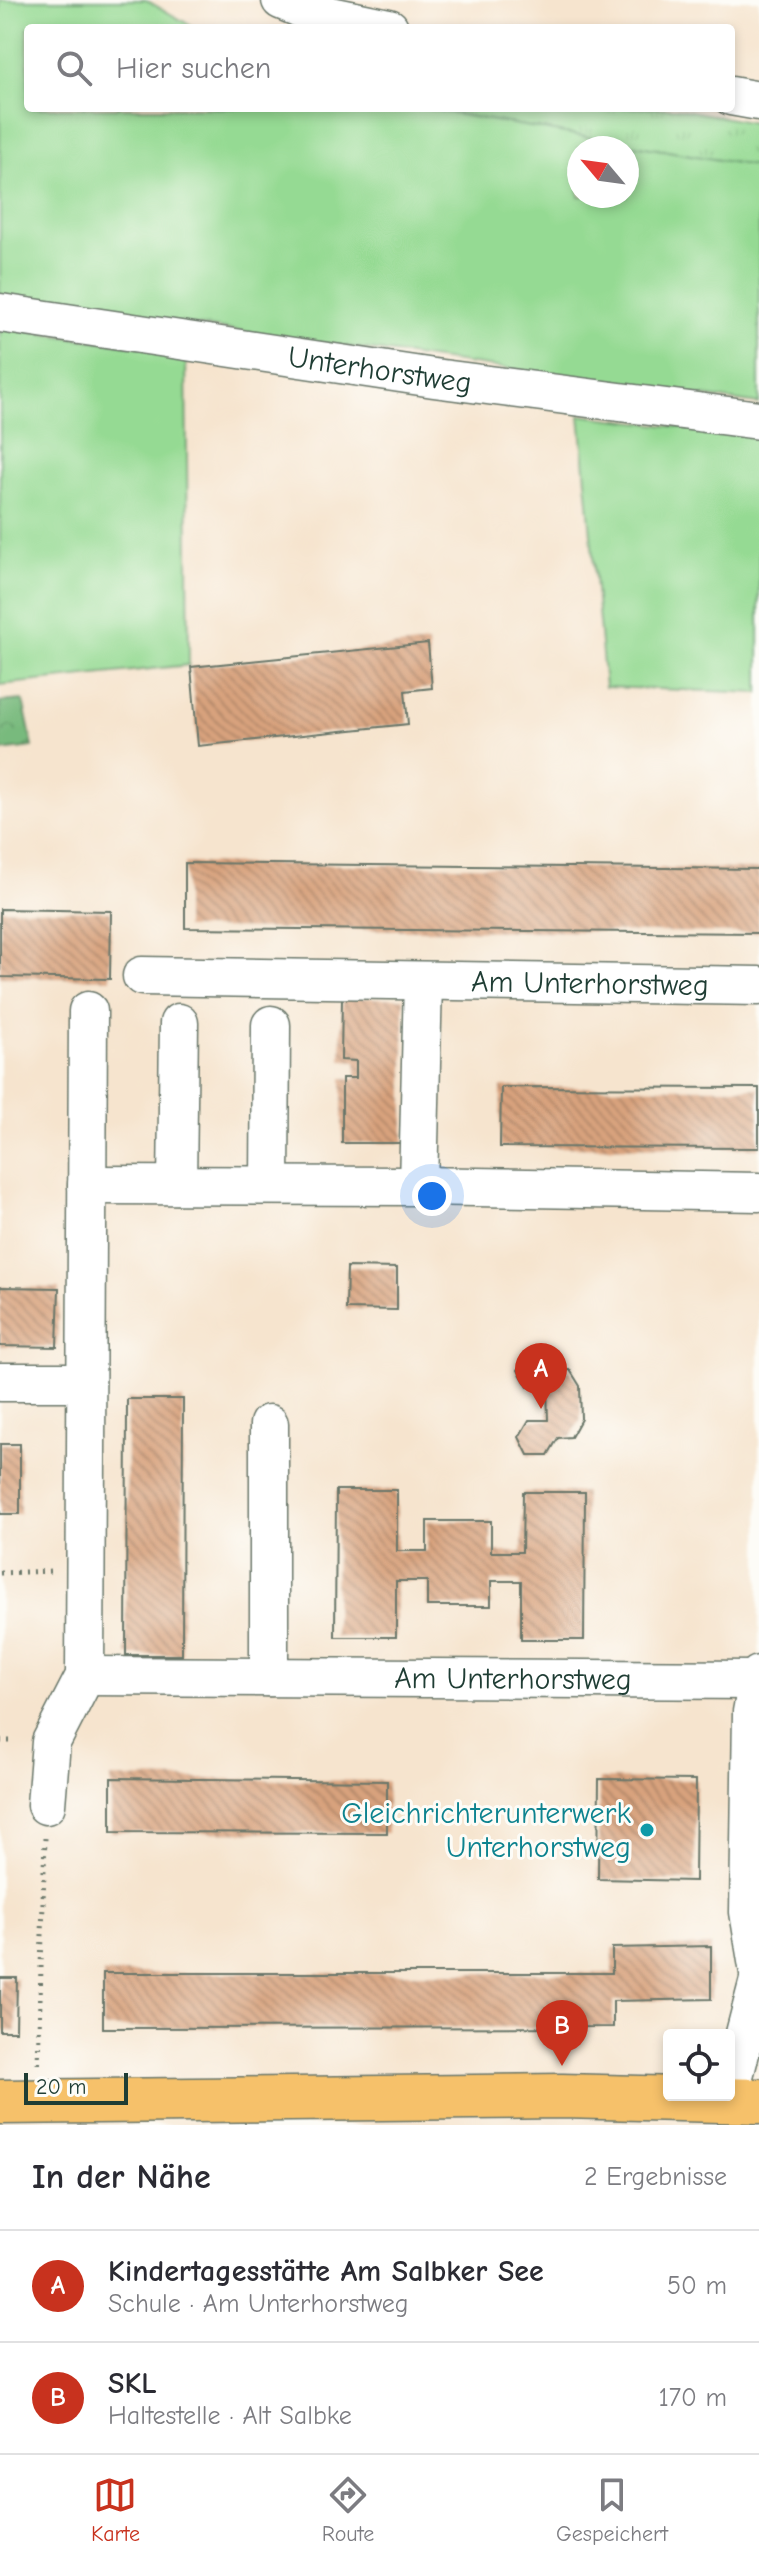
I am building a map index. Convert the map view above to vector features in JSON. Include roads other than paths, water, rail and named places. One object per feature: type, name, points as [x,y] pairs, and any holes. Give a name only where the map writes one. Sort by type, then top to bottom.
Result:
[{"type":"main road","points":[[0,2102],[562,2096],[731,2103]]},
{"type":"street","points":[[281,0],[307,11],[370,24]]},
{"type":"street","points":[[735,97],[759,101]]},
{"type":"street","name":"Unterhorstweg","points":[[0,313],[434,378],[759,420]]},
{"type":"street","name":"Am Unterhorstweg","points":[[142,976],[759,986]]},
{"type":"street","points":[[418,1186],[423,981]]},
{"type":"street","points":[[46,1805],[51,1742],[85,1676],[88,1011]]},
{"type":"street","points":[[177,1185],[179,1023]]},
{"type":"street","points":[[270,1185],[271,1025]]},
{"type":"street","points":[[87,1185],[418,1186],[759,1192]]},
{"type":"street","points":[[0,1382],[86,1382]]},
{"type":"street","points":[[269,1424],[269,1677]]},
{"type":"street","name":"Am Unterhorstweg","points":[[85,1676],[758,1677]]},
{"type":"street","points":[[758,1677],[752,1712],[749,1912],[759,1973]]},
{"type":"street","points":[[731,2103],[759,1980]]},
{"type":"place","name":"Kindertagesstätte Am Salbker See","points":[[541,1409]]},
{"type":"place","name":"Gleichrichterunterwerk Unterhorstweg","points":[[647,1830]]},
{"type":"place","name":"SKL","points":[[562,2066]]}]
